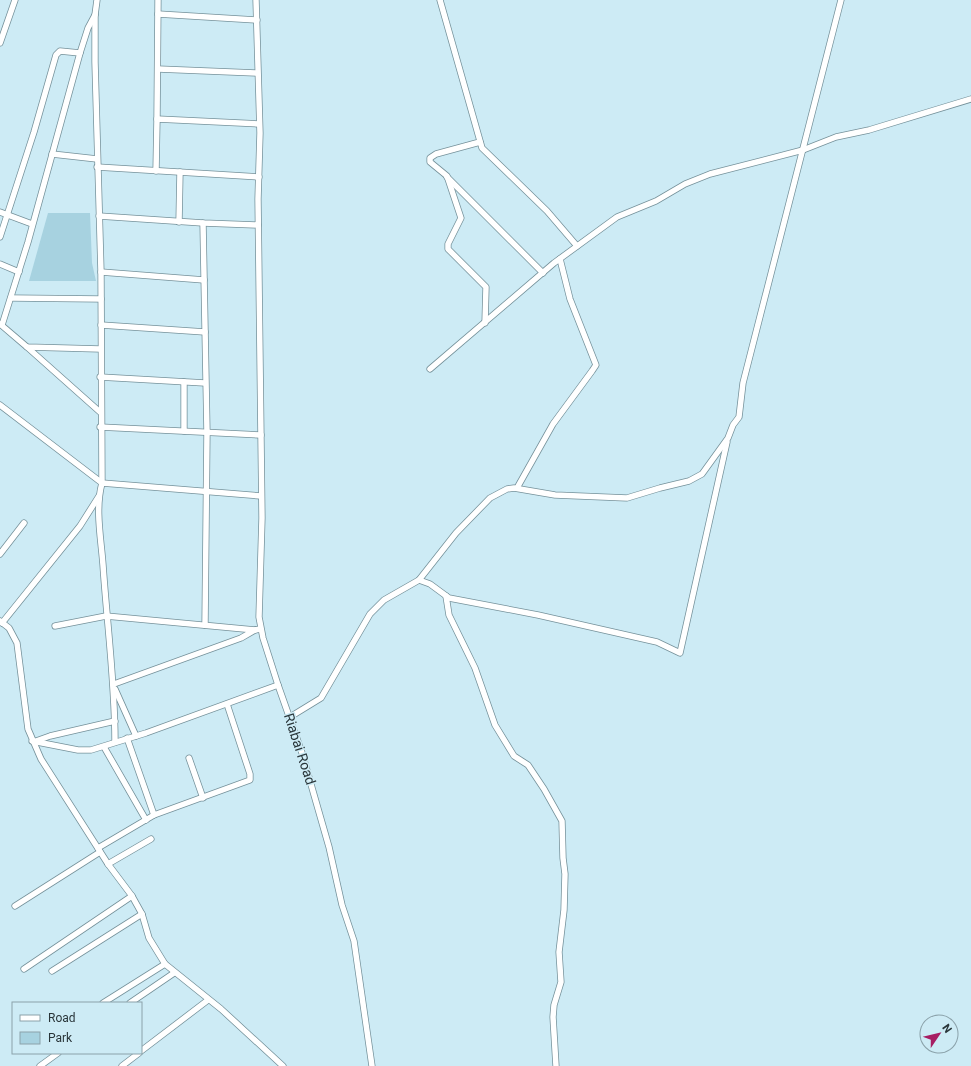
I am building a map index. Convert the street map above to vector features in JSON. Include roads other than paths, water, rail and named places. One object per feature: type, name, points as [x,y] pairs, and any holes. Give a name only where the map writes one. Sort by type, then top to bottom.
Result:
[{"type":"street","points":[[0,43],[15,0]]},
{"type":"street","points":[[156,171],[158,0]]},
{"type":"street","name":"Riabai Road","points":[[256,0],[259,124],[258,225],[261,435],[261,496],[257,629],[302,753],[329,847],[342,905],[356,949],[372,1066]]},
{"type":"street","points":[[440,0],[480,142],[485,151],[547,211],[577,246]]},
{"type":"street","points":[[419,580],[430,584],[446,596],[461,601],[538,615],[657,642],[680,654],[728,438],[733,425],[739,417],[743,383],[841,0]]},
{"type":"street","points":[[95,1],[97,159],[101,272],[100,427],[102,483],[99,496],[106,616],[114,686],[115,742]]},
{"type":"street","points":[[158,14],[257,20]]},
{"type":"street","points":[[95,15],[88,28],[80,53],[19,272],[1,325],[100,412]]},
{"type":"street","points":[[0,237],[56,55],[60,51],[80,53]]},
{"type":"street","points":[[158,69],[257,73]]},
{"type":"street","points":[[430,369],[560,259],[618,217],[656,201],[685,184],[710,174],[803,150],[836,137],[869,130],[971,99]]},
{"type":"street","points":[[157,120],[259,124]]},
{"type":"street","points":[[480,142],[432,156],[430,162],[447,176],[543,273]]},
{"type":"street","points":[[52,154],[97,159]]},
{"type":"street","points":[[98,167],[259,176]]},
{"type":"street","points":[[179,222],[180,172]]},
{"type":"street","points":[[447,176],[461,218],[447,246],[486,287],[485,323]]},
{"type":"street","points":[[0,212],[32,224]]},
{"type":"street","points":[[99,216],[179,222],[258,225]]},
{"type":"street","points":[[203,223],[207,432],[205,625]]},
{"type":"street","points":[[517,488],[552,424],[596,365],[570,299],[560,259]]},
{"type":"street","points":[[0,264],[19,272]]},
{"type":"street","points":[[101,272],[204,280]]},
{"type":"street","points":[[11,298],[101,298]]},
{"type":"street","points":[[101,325],[205,332]]},
{"type":"street","points":[[27,347],[100,349]]},
{"type":"street","points":[[100,377],[205,383]]},
{"type":"street","points":[[184,382],[184,431]]},
{"type":"street","points":[[0,405],[102,483],[261,496]]},
{"type":"street","points":[[100,427],[261,435]]},
{"type":"street","points":[[290,717],[321,698],[370,614],[384,600],[419,580],[456,533],[490,498],[507,489],[517,488],[555,494],[631,498],[660,488],[690,481],[702,474],[728,438]]},
{"type":"street","points":[[99,496],[80,526],[1,622],[9,628],[17,643],[27,721],[41,759],[108,864],[132,896],[142,914],[149,938],[165,964],[283,1066]]},
{"type":"street","points":[[0,554],[24,523]]},
{"type":"street","points":[[446,596],[449,615],[475,668],[485,697],[491,708],[495,725],[514,756],[528,765],[544,789],[562,821],[565,874],[564,910],[559,952],[561,982],[554,1005],[553,1017],[556,1066]]},
{"type":"street","points":[[55,626],[106,616],[257,629]]},
{"type":"street","points":[[114,686],[241,638],[257,629]]},
{"type":"street","points":[[34,741],[78,750],[91,750],[136,736],[278,685]]},
{"type":"street","points":[[114,686],[136,736]]},
{"type":"street","points":[[15,906],[146,820],[248,782],[251,778],[227,704]]},
{"type":"street","points":[[34,741],[115,721]]},
{"type":"street","points":[[127,738],[154,816]]},
{"type":"street","points":[[104,747],[146,820]]},
{"type":"street","points":[[189,758],[203,798]]},
{"type":"street","points":[[108,864],[151,839]]},
{"type":"street","points":[[24,969],[132,896]]},
{"type":"street","points":[[52,971],[142,914]]},
{"type":"street","points":[[105,1002],[165,964]]},
{"type":"street","points":[[131,1002],[174,973]]},
{"type":"street","points":[[142,1050],[208,1000]]},
{"type":"street","points":[[40,1066],[57,1054]]},
{"type":"street","points":[[122,1066],[137,1054]]}]
